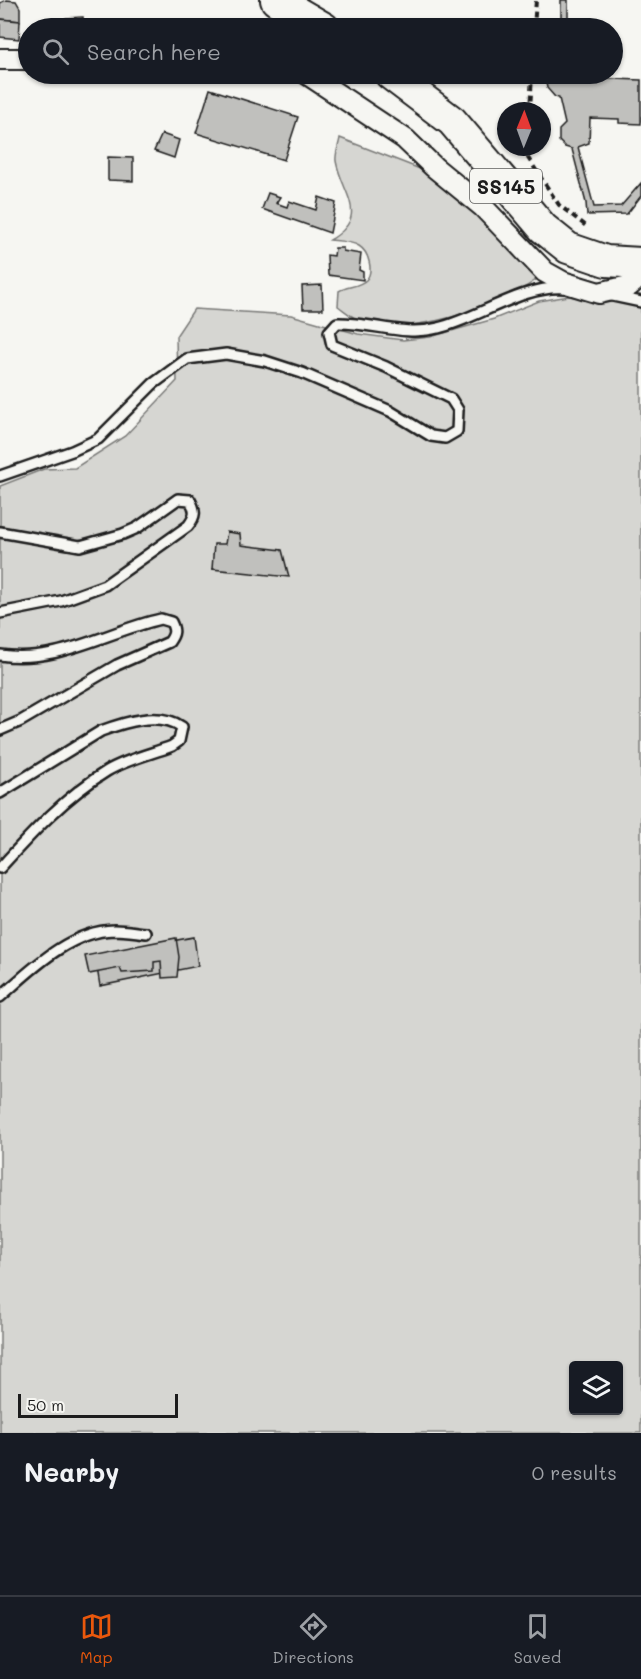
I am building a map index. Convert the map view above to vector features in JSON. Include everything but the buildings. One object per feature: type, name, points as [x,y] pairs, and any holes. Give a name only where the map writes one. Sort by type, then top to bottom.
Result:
[{"type":"main road","points":[[276,0],[307,18]]},
{"type":"main road","name":"SS145","points":[[403,84],[452,121],[543,228],[568,248],[606,261],[641,263]]},
{"type":"street","points":[[0,59],[18,59]]},
{"type":"street","points":[[322,84],[405,139],[483,207],[544,272],[562,282],[599,292],[629,286],[641,276]]},
{"type":"lane","points":[[0,476],[72,451],[98,439],[153,384],[187,359],[226,354],[265,361],[302,373],[390,411],[431,435],[446,438],[457,431],[459,420],[458,410],[451,399],[386,367],[332,345],[329,332],[337,323],[355,323],[401,332],[438,328],[534,291],[558,288],[599,292],[641,302]]},
{"type":"lane","points":[[0,532],[80,546],[100,542],[137,528],[178,499],[190,500],[195,509],[194,518],[188,526],[105,585],[61,601],[0,613]]},
{"type":"lane","points":[[0,655],[22,656],[73,649],[161,619],[171,622],[174,630],[174,636],[169,642],[117,665],[21,721],[0,730]]},
{"type":"lane","points":[[0,793],[117,725],[133,721],[168,720],[182,727],[179,741],[172,746],[114,768],[76,793],[0,868]]},
{"type":"lane","points":[[0,997],[47,956],[69,943],[112,930],[146,933]]},
{"type":"path","points":[[535,18],[536,0]]},
{"type":"path","points":[[530,102],[531,84]]},
{"type":"shaded area","points":[[340,138],[420,169],[462,192],[536,275],[536,280],[499,300],[476,309],[427,322],[381,325],[361,321],[349,314],[338,306],[339,291],[366,280],[370,267],[368,257],[359,246],[349,242],[330,240],[349,222],[351,213],[351,204],[336,161]]},
{"type":"shaded area","points":[[641,295],[641,1433],[0,1433],[0,486],[44,469],[75,468],[125,436],[177,381],[176,336],[194,309],[291,315],[358,334],[403,340],[430,337],[494,319],[539,301],[569,296],[594,300]]}]
